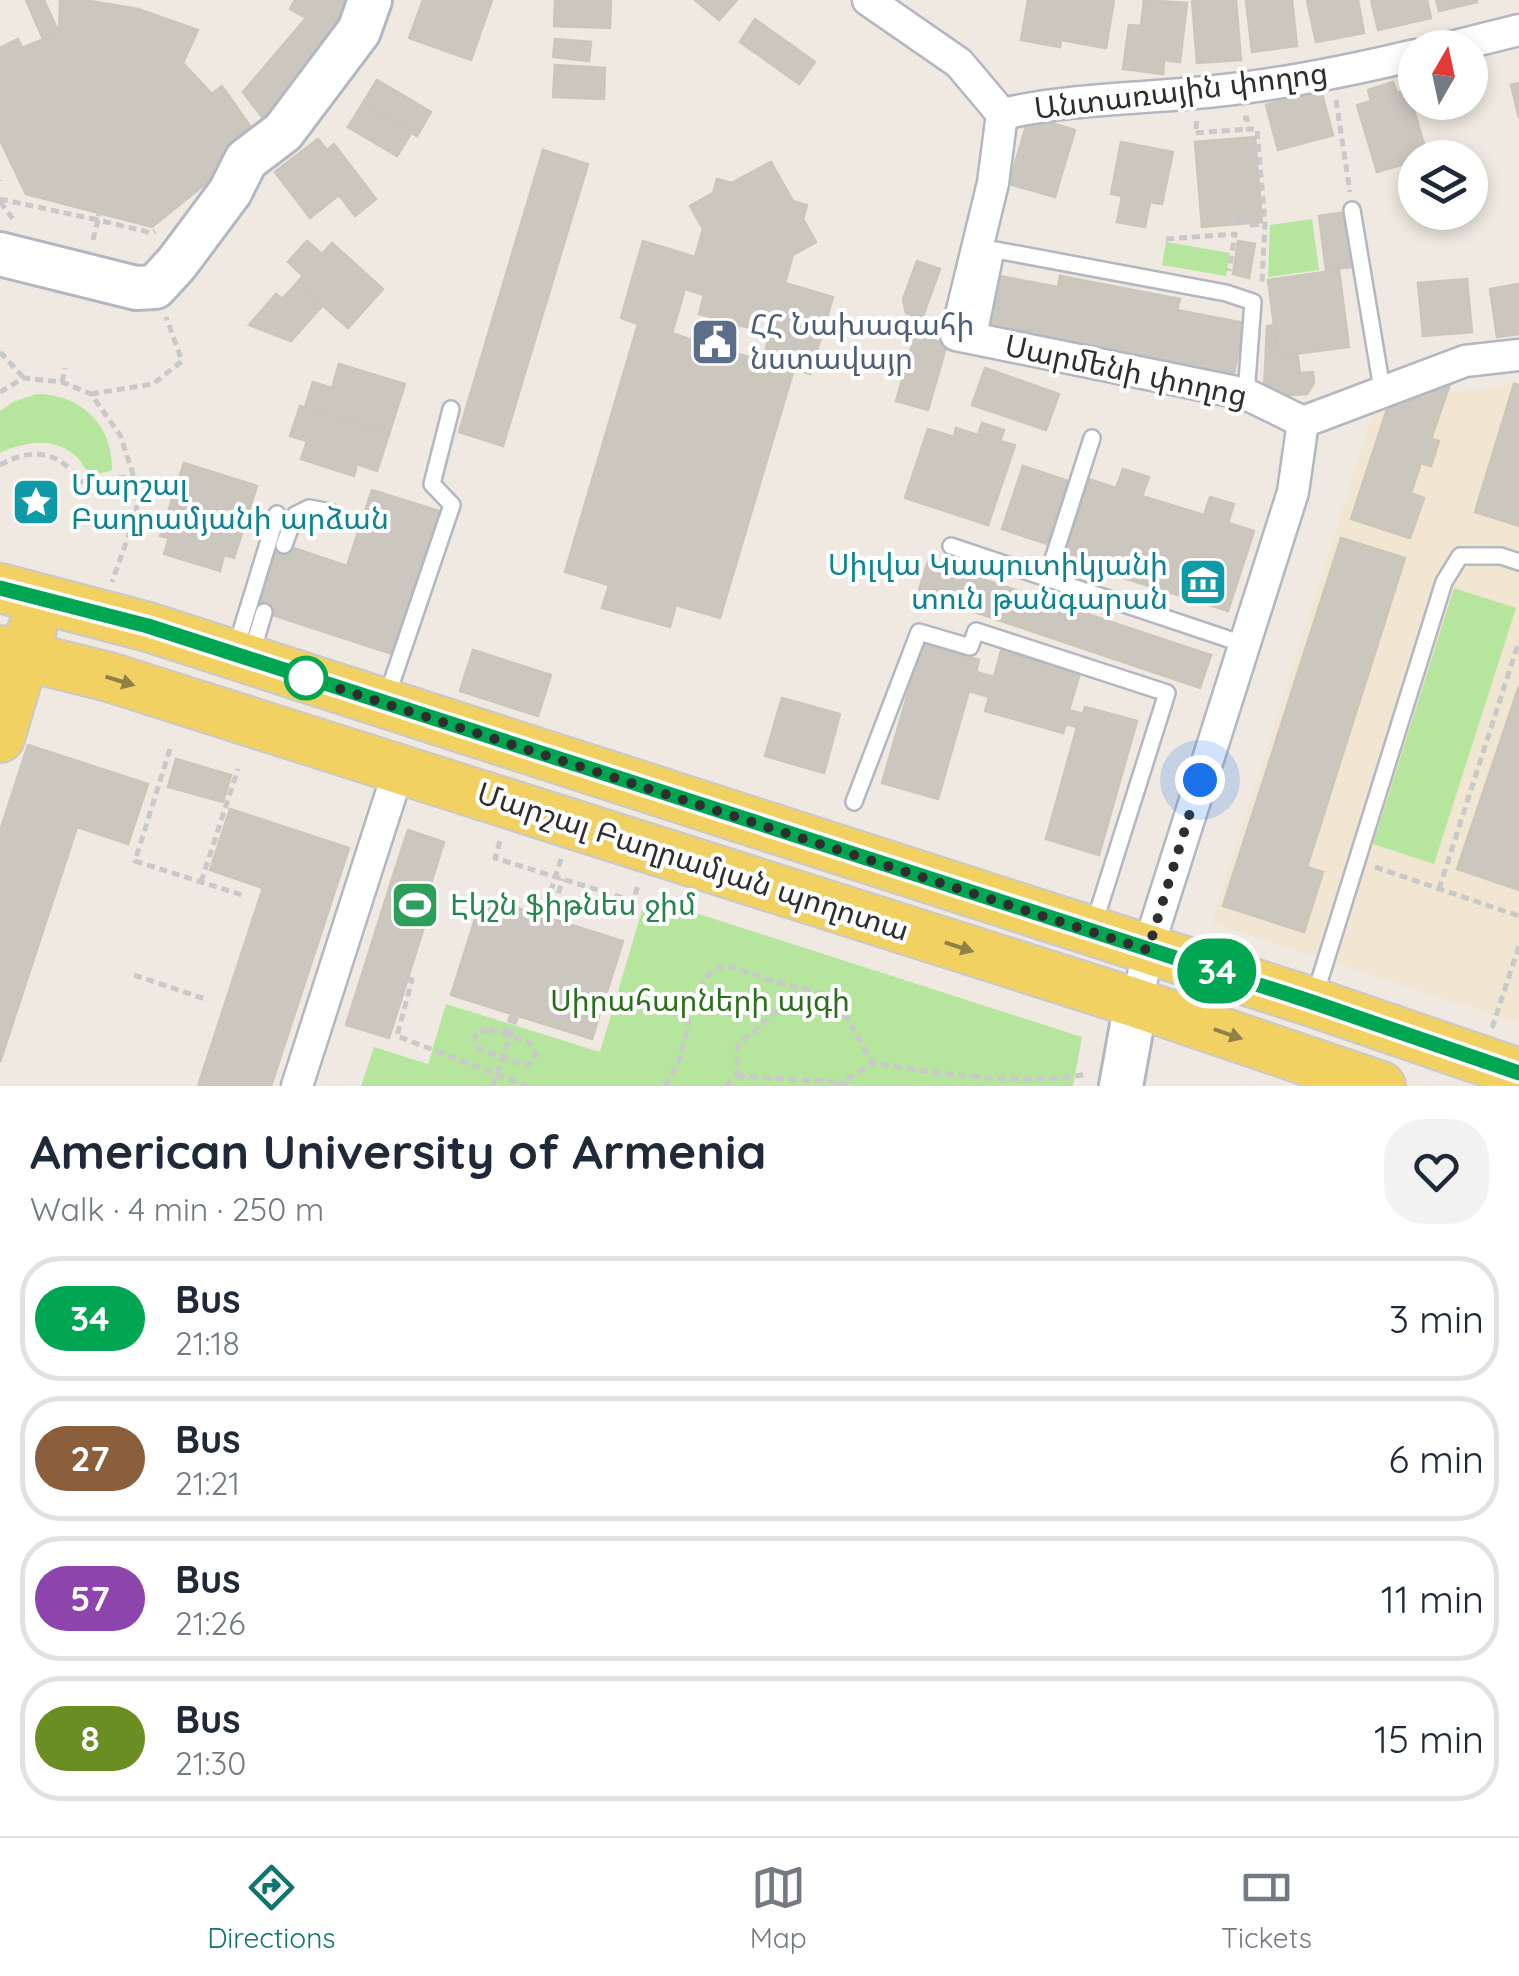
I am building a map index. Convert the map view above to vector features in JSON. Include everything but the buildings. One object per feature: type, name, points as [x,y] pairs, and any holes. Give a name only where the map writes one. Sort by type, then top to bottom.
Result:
[{"type":"main road","name":"Մարշալ Բաղրամյան պողոտա","points":[[20,593],[126,620],[242,657],[1312,1002],[1519,1073]]},
{"type":"main road","points":[[0,738],[7,658],[20,593]]},
{"type":"main road","name":"Մարշալ Բաղրամյան պողոտա","points":[[7,658],[109,677],[1136,1003],[1382,1086]]},
{"type":"street","points":[[0,254],[136,288],[155,287],[178,263],[230,192],[246,160],[283,132],[305,103],[359,30],[370,0]]},
{"type":"street","name":"Անտառային փողոց","points":[[868,0],[960,63],[1002,114],[1081,100],[1222,91],[1332,75],[1398,59]]},
{"type":"street","points":[[1488,38],[1519,30]]},
{"type":"street","points":[[967,337],[1002,114]]},
{"type":"street","name":"Սարմենի փողոց","points":[[967,337],[1246,394],[1303,422]]},
{"type":"street","points":[[1108,1079],[1136,1003],[1148,950],[1293,492],[1303,422],[1465,360],[1519,355]]},
{"type":"street","points":[[297,1086],[399,768]]},
{"type":"lane","points":[[1352,210],[1382,389]]},
{"type":"lane","points":[[967,337],[996,250],[1226,293],[1254,302],[1246,394]]},
{"type":"lane","points":[[384,704],[452,505],[432,484],[451,409]]},
{"type":"lane","points":[[1047,578],[1092,438]]},
{"type":"lane","points":[[284,545],[294,516],[309,508],[331,512]]},
{"type":"lane","points":[[242,657],[276,514]]},
{"type":"lane","points":[[951,546],[1243,644]]},
{"type":"lane","points":[[1312,1002],[1444,582],[1460,556],[1501,556],[1519,562]]},
{"type":"lane","points":[[242,657],[264,612]]},
{"type":"lane","points":[[854,802],[919,632],[970,647],[976,631],[1167,692],[1092,932]]},
{"type":"path","points":[[1332,75],[1352,210]]},
{"type":"path","points":[[1238,118],[1247,118],[1248,130]]},
{"type":"path","points":[[1209,120],[1194,122],[1195,133],[1225,135],[1257,129],[1266,224],[1262,284]]},
{"type":"path","points":[[0,199],[98,217],[152,233]]},
{"type":"path","points":[[1232,219],[1266,224]]},
{"type":"path","points":[[1166,239],[1235,234],[1228,280]]},
{"type":"path","points":[[0,392],[24,378],[62,382],[91,394],[154,384],[182,361],[155,287]]},
{"type":"path","points":[[0,352],[24,378]]},
{"type":"path","points":[[62,382],[65,368]]},
{"type":"path","points":[[91,394],[120,435],[138,489],[136,515],[111,586]]},
{"type":"path","points":[[0,465],[24,454],[38,453],[62,461],[80,482],[135,476]]},
{"type":"path","points":[[1439,889],[1519,640]]},
{"type":"path","points":[[170,749],[135,860],[242,895]]},
{"type":"path","points":[[202,882],[238,769]]},
{"type":"path","points":[[500,840],[495,858],[634,900],[639,884]]},
{"type":"path","points":[[561,859],[546,917],[562,879]]},
{"type":"path","points":[[1358,862],[1519,916]]},
{"type":"path","points":[[1496,1016],[1519,946]]},
{"type":"path","points":[[665,1086],[680,1061],[690,1009],[703,979],[715,968],[733,967],[835,997],[873,1063]]},
{"type":"path","points":[[134,975],[208,1000]]},
{"type":"path","points":[[408,979],[412,980],[396,1036],[527,1086]]},
{"type":"path","points":[[726,1086],[737,1076],[738,1045],[802,989]]},
{"type":"path","points":[[492,1086],[515,1014]]},
{"type":"path","points":[[482,1030],[529,1042],[536,1054],[533,1062],[525,1066],[502,1058],[479,1050],[474,1041],[476,1034],[482,1030]]},
{"type":"path","points":[[838,1084],[873,1063],[992,1082],[1054,1084],[1108,1079]]},
{"type":"path","points":[[737,1076],[852,1086]]},
{"type":"path","points":[[982,1086],[992,1082]]},
{"type":"shaded area","points":[[1519,384],[1519,1023],[1212,923],[1376,403]]},
{"type":"green space","points":[[1312,219],[1319,270],[1268,277],[1270,225]]},
{"type":"green space","points":[[1166,242],[1230,253],[1226,276],[1162,265]]},
{"type":"green space","points":[[37,394],[67,399],[91,415],[107,439],[112,470],[88,471],[69,451],[50,444],[30,444],[0,453],[0,411]]},
{"type":"green space","points":[[1454,588],[1516,608],[1434,864],[1373,844]]},
{"type":"green space","name":"Սիրահարների այգի","points":[[646,897],[1082,1037],[1073,1086],[361,1086],[374,1047],[428,1064],[446,1004],[600,1052]]},
{"type":"bus line","name":"34","points":[[0,588],[148,626],[1312,1002],[1519,1073]]},
{"type":"place","name":"ՀՀ Նախագահի նստավայր","points":[[715,342]]},
{"type":"place","name":"Մարշալ Բաղրամյանի արձան","points":[[36,502]]},
{"type":"place","name":"Սիլվա Կապուտիկյանի տուն թանգարան","points":[[1203,582]]},
{"type":"place","name":"Էկշն ֆիթնես ջիմ","points":[[415,905]]},
{"type":"route","points":[[306,678],[1148,950],[1200,780]]}]
